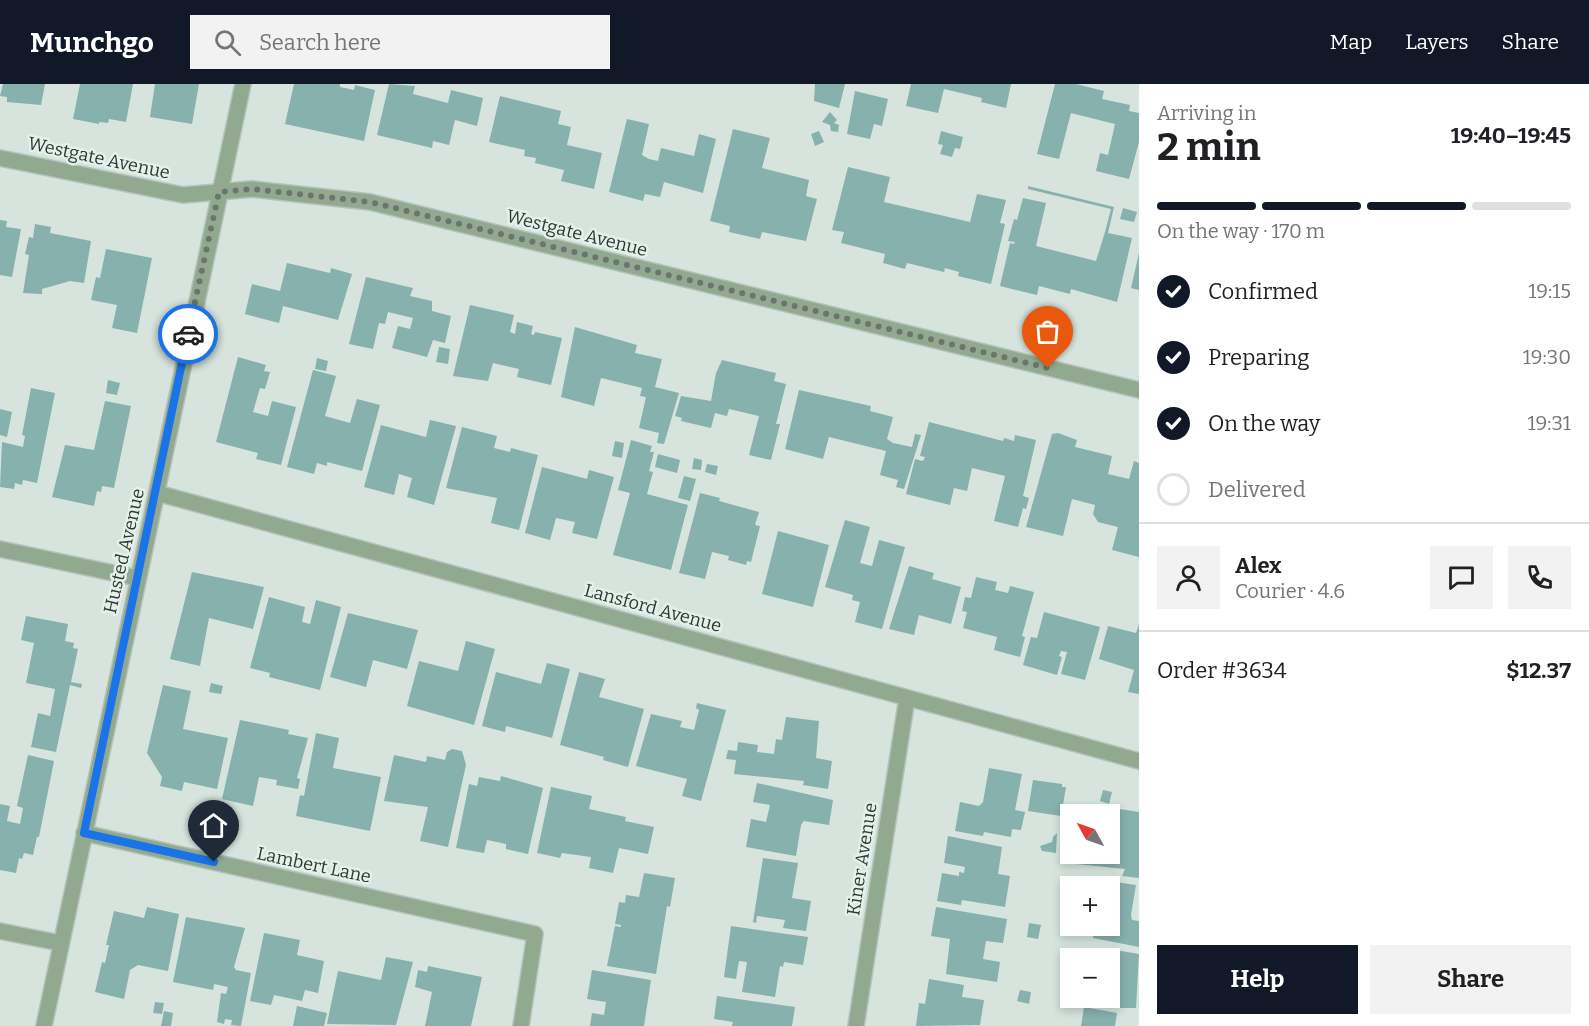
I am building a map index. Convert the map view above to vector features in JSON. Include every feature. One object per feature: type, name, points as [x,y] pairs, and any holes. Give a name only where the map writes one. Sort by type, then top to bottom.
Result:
[{"type":"street","name":"Husted Avenue","points":[[44,1026],[243,84]]},
{"type":"street","name":"Westgate Avenue","points":[[0,158],[183,195],[252,189],[370,202],[1139,390]]},
{"type":"street","name":"Lansford Avenue","points":[[157,493],[1139,761]]},
{"type":"street","points":[[0,549],[137,578]]},
{"type":"street","name":"Kiner Avenue","points":[[856,1026],[907,698]]},
{"type":"street","name":"Lambert Lane","points":[[84,833],[535,934],[521,1026]]},
{"type":"street","points":[[0,931],[60,943]]},
{"type":"building","points":[[3,84],[45,84],[41,105],[7,102],[7,97],[0,96]]},
{"type":"building","points":[[80,84],[133,84],[126,122],[109,119],[108,123],[99,122],[99,124],[73,119]]},
{"type":"building","points":[[155,84],[199,84],[192,124],[150,117]]},
{"type":"building","points":[[294,84],[340,84],[340,87],[354,90],[355,85],[375,90],[364,141],[285,124]]},
{"type":"building","points":[[389,84],[415,86],[413,94],[448,103],[451,90],[483,98],[477,126],[455,120],[449,145],[433,141],[432,148],[377,135]]},
{"type":"building","points":[[815,84],[845,84],[839,108],[814,101]]},
{"type":"building","points":[[911,84],[1011,84],[1006,108],[981,102],[982,98],[944,89],[938,113],[906,106]]},
{"type":"building","points":[[1055,84],[1076,84],[1104,91],[1102,99],[1130,105],[1129,111],[1139,113],[1139,142],[1129,179],[1096,171],[1100,153],[1108,155],[1115,124],[1071,113],[1059,159],[1037,154]]},
{"type":"building","points":[[855,91],[888,99],[882,126],[874,124],[870,139],[847,134]]},
{"type":"building","points":[[500,96],[561,111],[558,124],[571,127],[567,145],[602,153],[594,189],[561,181],[564,170],[535,163],[536,158],[524,156],[525,150],[489,142]]},
{"type":"building","points":[[830,112],[837,120],[834,123],[839,125],[838,132],[831,131],[830,125],[822,122]]},
{"type":"building","points":[[627,119],[649,124],[642,155],[649,159],[658,161],[661,148],[694,156],[699,134],[716,139],[703,193],[664,182],[660,197],[645,194],[643,201],[609,192]]},
{"type":"building","points":[[733,129],[770,138],[762,168],[809,180],[806,196],[817,199],[806,241],[762,232],[760,239],[729,232],[730,226],[710,221]]},
{"type":"building","points":[[819,131],[824,142],[815,146],[811,134]]},
{"type":"building","points":[[941,131],[963,137],[960,149],[955,148],[952,157],[940,154],[943,145],[938,144]]},
{"type":"building","points":[[848,167],[890,177],[884,202],[970,222],[977,194],[1006,200],[1000,223],[1005,224],[991,284],[958,276],[959,272],[945,268],[944,272],[907,263],[905,269],[883,263],[885,254],[841,243],[844,232],[832,230]]},
{"type":"building","points":[[1028,186],[1114,207],[1108,233],[1132,238],[1117,302],[1071,289],[1070,294],[1039,286],[1037,295],[1000,286],[1010,243],[1015,242],[1008,241],[1023,198],[1046,203],[1036,246],[1096,261],[1105,232],[1111,209],[1028,189]]},
{"type":"building","points":[[1123,208],[1137,212],[1134,222],[1120,219]]},
{"type":"building","points":[[0,220],[7,221],[6,227],[21,229],[12,277],[0,275]]},
{"type":"building","points":[[35,224],[51,227],[50,233],[91,241],[84,283],[70,281],[42,289],[42,294],[23,293],[29,255],[25,254],[29,237],[33,238]]},
{"type":"building","points":[[106,249],[152,258],[137,333],[112,328],[117,305],[91,300],[96,277],[100,278]]},
{"type":"building","points":[[1139,253],[1139,290],[1131,288]]},
{"type":"building","points":[[287,263],[330,273],[331,268],[352,274],[338,320],[283,306],[279,323],[245,314],[252,284],[280,291]]},
{"type":"building","points":[[366,277],[413,288],[410,296],[432,301],[432,311],[451,316],[445,343],[433,340],[427,357],[392,348],[398,326],[410,329],[413,318],[388,312],[385,324],[379,323],[373,349],[349,344]]},
{"type":"building","points":[[470,305],[514,315],[510,332],[515,334],[517,322],[533,326],[531,334],[534,335],[535,332],[562,338],[551,385],[517,377],[519,369],[493,363],[488,381],[453,376]]},
{"type":"building","points":[[575,327],[637,345],[635,353],[662,359],[655,387],[679,393],[664,444],[657,443],[659,433],[639,428],[646,397],[640,396],[642,388],[601,378],[594,406],[561,397]]},
{"type":"building","points":[[439,347],[450,349],[448,364],[436,362]]},
{"type":"building","points":[[238,357],[266,365],[264,371],[270,372],[265,389],[260,388],[253,412],[268,416],[272,401],[296,407],[281,465],[256,459],[258,453],[216,442]]},
{"type":"building","points":[[317,358],[328,361],[326,371],[315,369]]},
{"type":"building","points":[[722,360],[776,373],[774,381],[786,384],[776,424],[780,424],[771,460],[749,455],[759,416],[729,409],[727,416],[715,413],[711,428],[681,421],[682,418],[675,416],[681,396],[711,401],[716,373]]},
{"type":"building","points":[[313,370],[336,376],[325,416],[350,423],[357,399],[380,405],[362,471],[327,462],[327,466],[317,463],[314,474],[287,467]]},
{"type":"building","points":[[108,380],[120,383],[117,395],[106,393]]},
{"type":"building","points":[[31,388],[55,393],[37,483],[23,480],[22,485],[15,483],[14,489],[0,487],[2,442],[23,447],[25,436],[22,435]]},
{"type":"building","points":[[799,390],[871,406],[870,411],[893,417],[887,439],[893,443],[912,447],[915,434],[921,435],[904,489],[896,487],[898,480],[880,475],[886,451],[829,437],[823,459],[785,449]]},
{"type":"building","points":[[105,401],[131,406],[114,488],[102,486],[101,492],[97,491],[94,506],[52,497],[65,445],[94,450]]},
{"type":"building","points":[[0,409],[12,412],[7,437],[0,435]]},
{"type":"building","points":[[430,420],[456,426],[434,505],[407,497],[412,478],[399,474],[394,495],[364,487],[381,425],[426,437]]},
{"type":"building","points":[[929,422],[1003,441],[1004,438],[1014,441],[1015,435],[1036,440],[1023,496],[1029,498],[1026,509],[1023,508],[1018,527],[994,521],[1005,476],[972,468],[967,491],[954,488],[950,505],[906,494],[915,459],[923,461],[925,457],[920,456]]},
{"type":"building","points":[[462,427],[497,436],[494,448],[510,452],[511,448],[538,455],[519,530],[491,523],[497,498],[446,488]]},
{"type":"building","points":[[1058,433],[1077,440],[1075,447],[1112,456],[1108,474],[1129,479],[1134,461],[1139,463],[1139,557],[1112,550],[1118,527],[1098,522],[1093,514],[1095,505],[1072,499],[1063,536],[1026,527],[1052,434]]},
{"type":"building","points":[[631,440],[652,446],[650,452],[654,452],[649,471],[653,472],[647,494],[688,505],[671,570],[613,555],[630,493],[618,490]]},
{"type":"building","points":[[615,441],[624,443],[622,458],[612,456]]},
{"type":"building","points":[[658,454],[680,460],[677,473],[655,467]]},
{"type":"building","points":[[694,458],[702,460],[701,470],[692,469]]},
{"type":"building","points":[[707,464],[718,466],[716,475],[705,472]]},
{"type":"building","points":[[542,467],[587,479],[589,470],[614,477],[597,539],[572,533],[575,522],[556,518],[550,540],[525,533]]},
{"type":"building","points":[[684,476],[696,479],[690,501],[678,498]]},
{"type":"building","points":[[700,493],[759,512],[755,525],[760,526],[751,562],[747,561],[746,565],[728,560],[729,556],[712,552],[705,579],[679,573]]},
{"type":"building","points":[[845,520],[870,527],[860,563],[872,566],[879,540],[905,547],[882,629],[855,622],[860,602],[852,600],[853,595],[825,587]]},
{"type":"building","points":[[778,531],[829,545],[813,607],[762,594]]},
{"type":"building","points":[[909,566],[934,573],[932,579],[961,587],[951,624],[919,615],[914,635],[889,629]]},
{"type":"building","points":[[192,572],[264,587],[253,629],[209,618],[200,666],[170,659]]},
{"type":"building","points":[[976,577],[997,582],[995,590],[1008,593],[1010,586],[1034,592],[1022,636],[1025,637],[1020,657],[994,650],[997,637],[963,628],[967,612],[962,611],[965,597],[971,598]]},
{"type":"building","points":[[269,597],[305,607],[302,622],[310,624],[316,600],[341,607],[320,690],[269,677],[270,673],[250,668]]},
{"type":"building","points":[[1044,612],[1100,627],[1085,680],[1061,674],[1067,652],[1061,651],[1059,656],[1062,657],[1057,675],[1023,665],[1031,637],[1037,638]]},
{"type":"building","points":[[348,613],[418,630],[407,669],[373,660],[366,687],[330,677]]},
{"type":"building","points":[[26,616],[68,624],[65,641],[74,643],[73,648],[78,649],[71,682],[82,684],[81,688],[70,685],[56,752],[31,747],[38,713],[50,716],[55,689],[26,683],[34,643],[21,640]]},
{"type":"building","points":[[1139,624],[1139,694],[1128,692],[1134,670],[1099,659],[1108,626],[1136,633]]},
{"type":"building","points":[[466,641],[495,649],[474,725],[407,706],[419,661],[458,671]]},
{"type":"building","points":[[547,663],[570,669],[552,738],[506,726],[505,732],[482,726],[496,672],[541,684]]},
{"type":"building","points":[[579,672],[605,679],[599,697],[644,709],[628,767],[603,760],[604,757],[560,745]]},
{"type":"building","points":[[211,683],[223,686],[221,694],[209,692]]},
{"type":"building","points":[[163,685],[191,691],[183,729],[228,738],[217,789],[184,782],[182,791],[160,786],[162,777],[147,753]]},
{"type":"building","points":[[697,703],[726,710],[701,801],[682,796],[687,779],[636,766],[651,714],[682,721],[680,727],[694,730],[699,710],[696,708]]},
{"type":"building","points":[[786,717],[819,721],[816,758],[832,761],[828,789],[803,785],[804,781],[734,774],[736,760],[726,759],[728,750],[737,751],[738,742],[758,745],[757,752],[774,754],[776,739],[782,740]]},
{"type":"building","points":[[240,720],[289,730],[288,734],[308,738],[297,778],[300,779],[298,789],[276,785],[277,780],[259,777],[253,806],[222,799]]},
{"type":"building","points":[[316,733],[339,738],[333,768],[381,777],[370,831],[296,816],[300,795],[304,796]]},
{"type":"building","points":[[452,749],[462,751],[466,765],[448,847],[420,841],[428,807],[384,801],[394,755],[426,762],[427,756],[445,760],[447,752]]},
{"type":"building","points":[[28,755],[54,761],[39,837],[37,837],[33,855],[24,853],[22,859],[19,858],[16,873],[0,870],[0,804],[10,806],[7,821],[20,824],[23,808],[17,806]]},
{"type":"building","points":[[989,768],[1022,774],[1015,810],[1025,812],[1021,830],[1012,829],[1011,837],[984,832],[983,836],[955,831],[960,802],[979,806],[983,802]]},
{"type":"building","points":[[501,776],[543,788],[528,854],[506,849],[506,844],[487,840],[484,853],[456,848],[469,784],[477,786],[479,777],[500,781]]},
{"type":"building","points":[[1033,780],[1062,784],[1062,787],[1066,787],[1063,804],[1060,804],[1060,816],[1028,811]]},
{"type":"building","points":[[757,783],[833,800],[829,825],[804,821],[801,825],[796,856],[746,847],[751,819],[766,822],[770,805],[753,802]]},
{"type":"building","points":[[551,787],[592,796],[589,809],[626,817],[625,821],[654,827],[648,854],[619,848],[613,873],[589,868],[591,857],[562,853],[560,858],[537,853]]},
{"type":"building","points":[[1103,790],[1112,792],[1109,804],[1100,801]]},
{"type":"building","points":[[1120,809],[1139,812],[1139,878],[1122,876],[1125,869],[1076,864],[1120,864]]},
{"type":"building","points":[[1057,833],[1056,853],[1042,851],[1040,846],[1052,842]]},
{"type":"building","points":[[948,836],[1002,847],[998,874],[1010,876],[1005,907],[962,900],[961,905],[937,901],[942,873],[959,876],[959,872],[964,873],[965,867],[944,863]]},
{"type":"building","points":[[763,858],[798,863],[792,898],[811,901],[806,931],[783,928],[785,920],[757,916],[756,923],[753,922]]},
{"type":"building","points":[[644,873],[675,878],[670,907],[667,906],[656,974],[607,966],[615,926],[621,927],[615,924],[619,902],[625,903],[626,895],[639,897]]},
{"type":"building","points":[[1120,883],[1136,885],[1131,915],[1132,920],[1139,921],[1139,947],[1093,938],[1093,936],[1120,936]]},
{"type":"building","points":[[147,907],[179,914],[168,971],[138,965],[130,970],[124,999],[95,992],[102,962],[105,963],[109,945],[106,945],[114,911],[144,918]]},
{"type":"building","points":[[936,907],[1007,919],[1003,943],[986,941],[983,959],[1000,962],[997,982],[946,974],[950,939],[931,936]]},
{"type":"building","points":[[186,917],[245,928],[234,967],[236,970],[251,973],[241,1026],[231,1025],[232,1020],[225,1019],[224,1024],[217,1022],[221,993],[226,994],[228,987],[214,984],[213,990],[173,982]]},
{"type":"building","points":[[1029,923],[1041,925],[1038,939],[1027,937]]},
{"type":"building","points":[[731,926],[808,937],[803,965],[784,962],[783,967],[780,966],[775,997],[742,992],[747,962],[739,961],[736,979],[724,977]]},
{"type":"building","points":[[264,933],[300,940],[297,955],[324,961],[318,993],[305,990],[302,1001],[274,995],[271,1005],[250,1001]]},
{"type":"building","points":[[1120,951],[1139,954],[1136,1008],[1120,1008]]},
{"type":"building","points":[[386,957],[413,962],[396,1025],[327,1024],[338,971],[381,980]]},
{"type":"building","points":[[428,966],[482,977],[471,1026],[425,1026],[432,992],[415,987],[418,970],[427,972]]},
{"type":"building","points":[[592,970],[651,980],[644,1026],[590,1026],[592,1013],[604,1015],[606,1002],[587,999]]},
{"type":"building","points":[[929,979],[964,985],[962,997],[984,1000],[980,1025],[916,1026],[919,1003],[925,1004]]},
{"type":"building","points":[[1020,990],[1031,992],[1029,1004],[1017,1001]]},
{"type":"building","points":[[717,996],[795,1007],[792,1026],[732,1026],[733,1022],[714,1019]]},
{"type":"building","points":[[155,1002],[164,1003],[162,1014],[153,1013]]},
{"type":"building","points":[[297,1006],[327,1013],[324,1026],[293,1026]]},
{"type":"building","points":[[1084,1008],[1117,1013],[1115,1026],[1081,1026]]},
{"type":"building","points":[[164,1011],[173,1013],[171,1026],[161,1026]]},
{"type":"way so far","points":[[188,334],[219,192],[252,189],[370,202],[1048,368]]},
{"type":"route","points":[[188,334],[157,493],[84,833],[214,862]]}]
